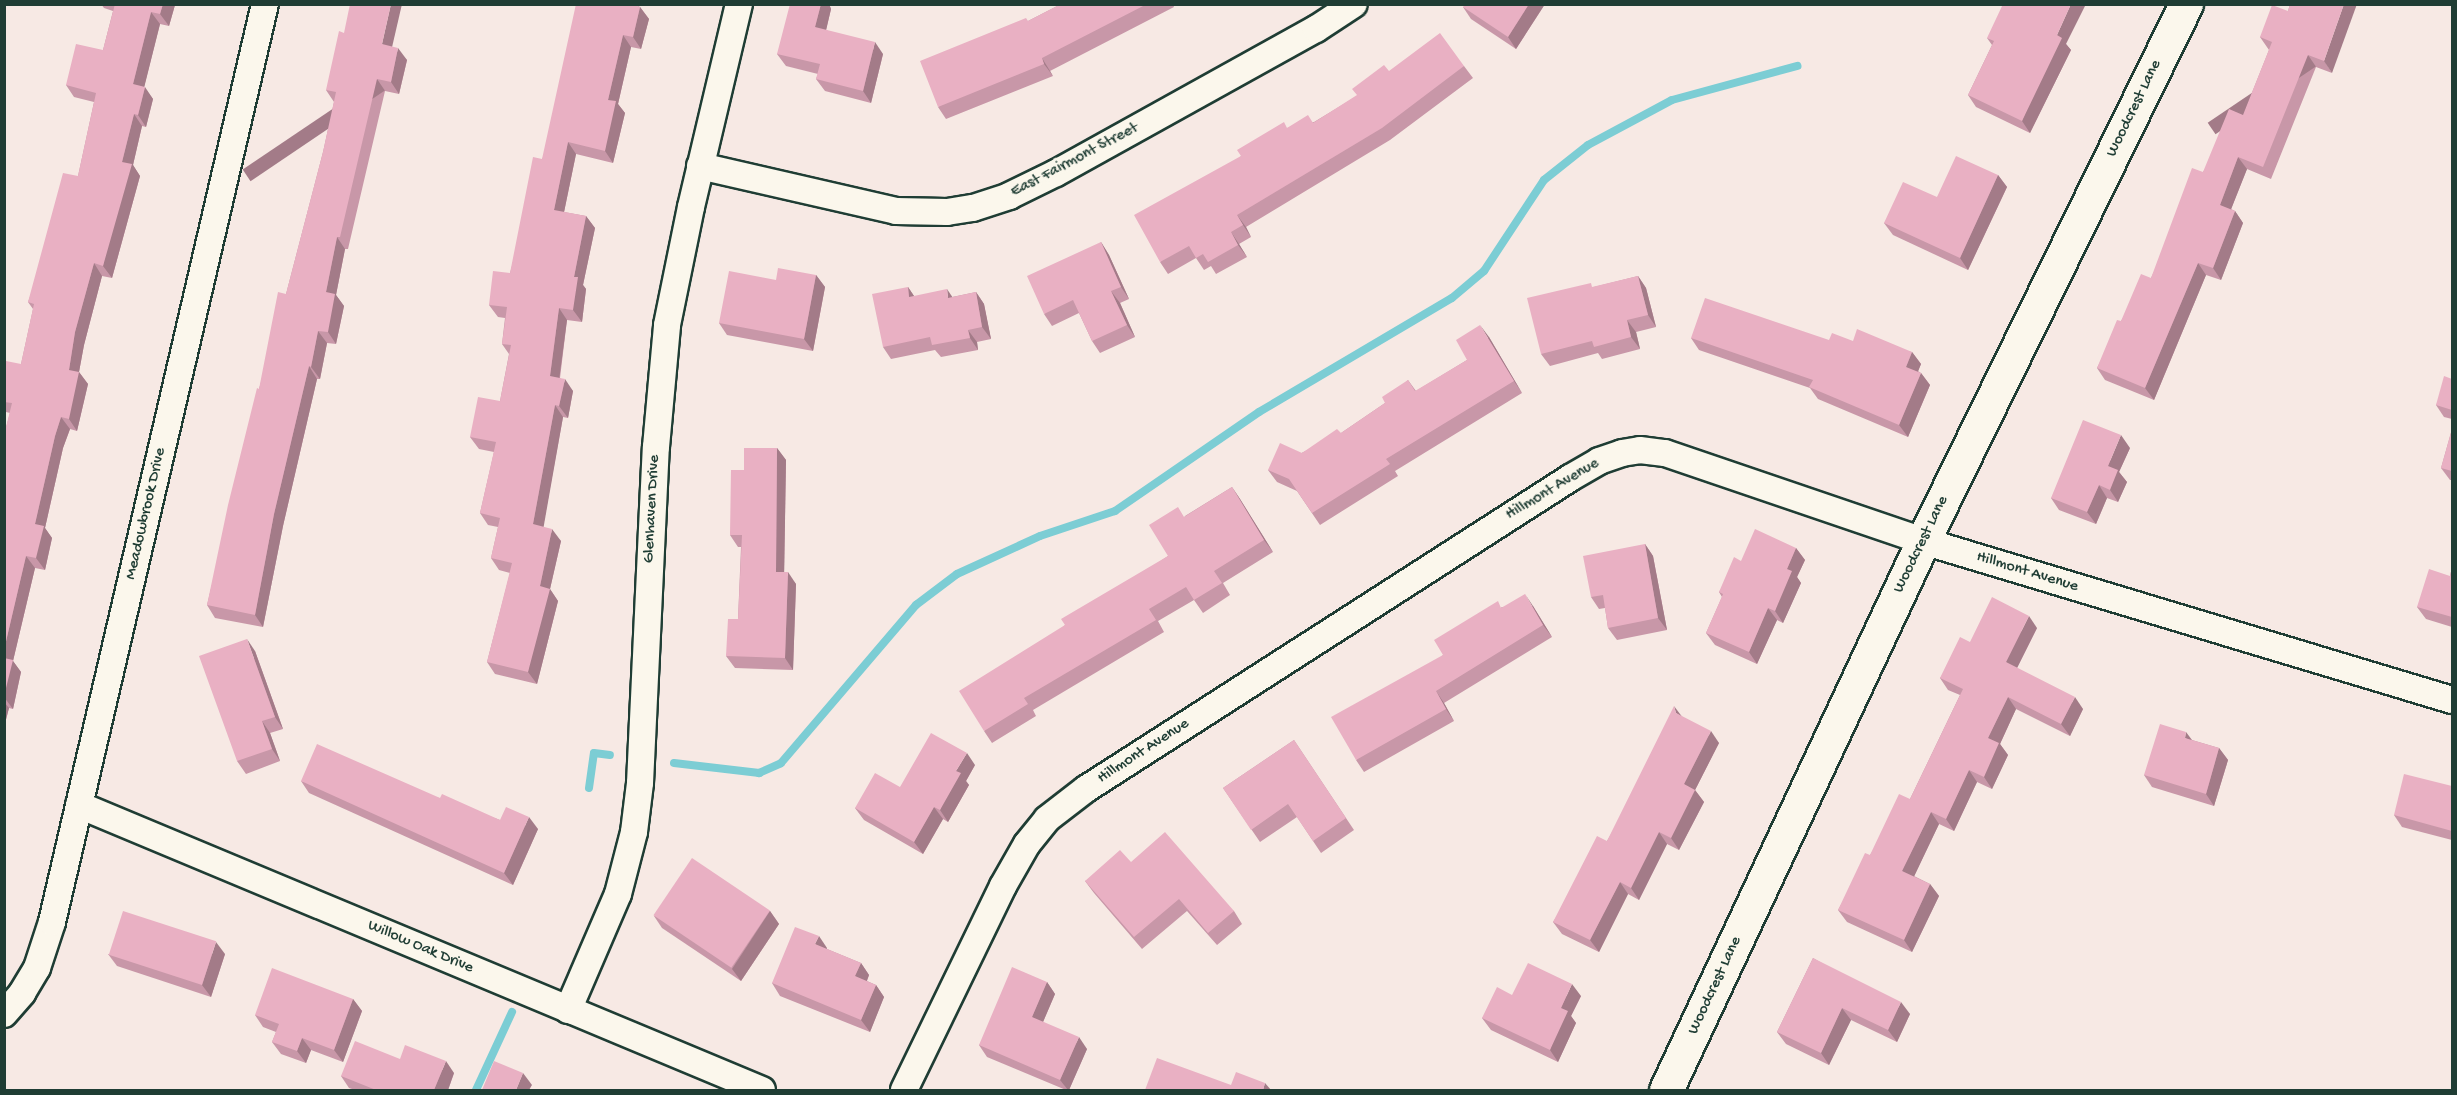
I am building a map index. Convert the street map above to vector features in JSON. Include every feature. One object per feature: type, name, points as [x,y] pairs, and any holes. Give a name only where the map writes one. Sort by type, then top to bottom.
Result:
[{"type":"street","name":"Meadowbrook Drive","points":[[4,1014],[22,993],[42,957],[266,4]]},
{"type":"street","name":"Glenhaven Drive","points":[[568,1010],[618,894],[634,832],[640,783],[661,386],[672,296],[739,4]]},
{"type":"street","name":"East Fairmont Street","points":[[700,166],[896,211],[947,212],[973,208],[1021,192],[1316,29],[1354,4]]},
{"type":"street","name":"Woodcrest Lane","points":[[1666,1090],[1923,542],[2186,4]]},
{"type":"street","name":"Hillmont Avenue","points":[[904,1090],[1003,886],[1027,844],[1047,819],[1096,783],[1599,461],[1633,451],[1665,453],[1923,542],[2452,700]]},
{"type":"street","name":"Willow Oak Drive","points":[[79,805],[762,1090]]},
{"type":"building","points":[[115,4],[163,4],[160,14],[151,12],[133,84],[145,87],[138,115],[134,114],[122,162],[132,164],[103,266],[94,263],[75,332],[69,370],[79,372],[69,419],[61,417],[55,436],[35,524],[44,526],[36,558],[26,556],[4,650],[4,435],[12,403],[4,402],[4,366],[6,361],[21,364],[34,304],[28,302],[63,173],[78,176],[96,93],[66,85],[76,44],[103,50]]},
{"type":"building","points":[[350,4],[391,4],[382,44],[398,48],[391,82],[377,79],[340,237],[337,237],[326,292],[335,294],[328,332],[318,331],[274,514],[255,615],[207,605],[228,505],[257,388],[259,389],[278,292],[286,294],[323,152],[336,92],[326,90],[339,31],[344,33]]},
{"type":"building","points":[[576,4],[632,4],[640,7],[633,37],[623,35],[608,100],[616,101],[605,151],[568,142],[554,210],[586,216],[574,277],[578,277],[573,310],[559,308],[550,376],[565,379],[559,406],[555,405],[533,524],[552,529],[540,586],[550,589],[528,672],[487,662],[512,563],[491,558],[500,518],[480,513],[496,442],[470,437],[478,397],[500,401],[511,345],[502,344],[507,307],[489,305],[493,271],[510,273],[533,157],[542,159]]},
{"type":"building","points":[[790,4],[821,4],[815,27],[875,42],[863,91],[816,79],[820,64],[777,54]]},
{"type":"building","points":[[1061,4],[1147,4],[1042,58],[1044,64],[938,107],[920,61],[1026,18],[1028,21]]},
{"type":"building","points":[[1465,4],[1529,4],[1508,37],[1463,7]]},
{"type":"building","points":[[2003,4],[2071,4],[2057,35],[2062,38],[2022,121],[1968,95],[1994,41],[1987,38]]},
{"type":"building","points":[[2290,4],[2344,4],[2324,61],[2308,55],[2263,167],[2238,157],[2220,205],[2235,211],[2213,268],[2198,263],[2145,388],[2097,368],[2117,320],[2121,321],[2141,274],[2151,278],[2192,168],[2203,172],[2229,109],[2243,115],[2272,42],[2260,37],[2272,5],[2288,11]]},
{"type":"building","points":[[1440,33],[1464,66],[1382,128],[1237,215],[1243,225],[1231,232],[1238,245],[1208,262],[1203,254],[1196,258],[1189,246],[1160,262],[1134,215],[1241,156],[1237,150],[1284,122],[1287,128],[1308,115],[1313,123],[1357,95],[1352,89],[1384,65],[1389,71]]},
{"type":"building","points":[[1956,156],[1998,175],[1960,258],[1884,223],[1903,182],[1937,197]]},
{"type":"building","points":[[1101,242],[1121,287],[1111,291],[1127,325],[1092,341],[1073,300],[1044,314],[1027,276]]},
{"type":"building","points":[[778,268],[816,275],[804,339],[719,323],[729,271],[776,280]]},
{"type":"building","points":[[1638,276],[1648,315],[1627,320],[1631,337],[1594,347],[1592,341],[1541,354],[1527,298],[1591,283],[1592,287]]},
{"type":"building","points":[[908,287],[909,297],[947,289],[948,298],[976,292],[982,327],[968,330],[970,338],[932,345],[930,337],[883,347],[872,294]]},
{"type":"building","points":[[1705,298],[1829,340],[1832,333],[1853,341],[1857,329],[1912,352],[1906,367],[1921,373],[1899,425],[1809,387],[1813,380],[1691,338]]},
{"type":"building","points":[[1480,325],[1514,381],[1386,459],[1390,464],[1312,513],[1289,479],[1268,470],[1280,443],[1302,453],[1337,429],[1341,433],[1385,403],[1382,397],[1408,380],[1415,391],[1467,360],[1456,340]]},
{"type":"building","points":[[2444,376],[2452,379],[2452,410],[2436,405]]},
{"type":"building","points":[[2083,420],[2121,435],[2108,466],[2118,470],[2110,490],[2099,485],[2087,512],[2051,498]]},
{"type":"building","points":[[2452,429],[2452,471],[2441,468]]},
{"type":"building","points":[[744,448],[777,448],[776,572],[788,572],[785,658],[726,656],[728,619],[738,619],[742,535],[730,535],[731,470],[744,470]]},
{"type":"building","points":[[1232,487],[1264,540],[1214,571],[1222,583],[1194,600],[1186,587],[1149,609],[1156,620],[1024,698],[1028,704],[984,731],[959,691],[1065,625],[1061,619],[1168,556],[1149,525],[1178,507],[1184,517]]},
{"type":"building","points":[[1755,529],[1796,548],[1787,569],[1792,571],[1775,611],[1768,608],[1749,652],[1706,633],[1723,594],[1719,592],[1734,557],[1741,561]]},
{"type":"building","points":[[1645,544],[1658,618],[1608,628],[1603,595],[1591,597],[1583,556]]},
{"type":"building","points":[[2452,567],[2452,617],[2417,607],[2429,569],[2450,576]]},
{"type":"building","points":[[1525,594],[1543,625],[1436,691],[1446,709],[1356,760],[1331,717],[1443,655],[1434,640],[1498,601],[1501,608]]},
{"type":"building","points":[[1992,597],[2029,616],[2006,662],[2075,697],[2061,724],[2008,697],[1988,738],[1999,743],[1984,777],[1969,770],[1946,819],[1931,812],[1902,871],[1930,884],[1904,940],[1838,910],[1865,853],[1870,855],[1899,794],[1910,799],[1963,689],[1940,678],[1960,637],[1970,642]]},
{"type":"building","points":[[247,639],[275,717],[262,721],[272,749],[237,761],[199,656]]},
{"type":"building","points":[[4,658],[13,660],[4,696]]},
{"type":"building","points":[[1674,706],[1676,713],[1711,731],[1684,784],[1695,790],[1671,838],[1659,832],[1631,888],[1620,882],[1590,940],[1553,922],[1597,836],[1607,841]]},
{"type":"building","points":[[2160,724],[2186,732],[2185,738],[2219,748],[2206,794],[2144,775]]},
{"type":"building","points":[[931,733],[967,753],[956,771],[961,773],[940,810],[934,807],[914,842],[855,808],[875,773],[900,787]]},
{"type":"building","points":[[1294,740],[1346,818],[1313,841],[1288,804],[1251,830],[1223,788]]},
{"type":"building","points":[[317,744],[440,798],[442,794],[500,820],[506,807],[529,817],[504,873],[301,781]]},
{"type":"building","points":[[2404,774],[2452,786],[2452,831],[2394,815]]},
{"type":"building","points":[[1165,832],[1234,911],[1208,933],[1179,899],[1134,937],[1085,881],[1120,850],[1131,862]]},
{"type":"building","points":[[692,858],[770,911],[731,968],[653,915]]},
{"type":"building","points":[[123,911],[216,941],[202,985],[109,955]]},
{"type":"building","points":[[795,927],[819,936],[815,944],[861,963],[855,976],[876,985],[861,1020],[772,983]]},
{"type":"building","points":[[1813,958],[1901,1002],[1888,1030],[1842,1008],[1821,1053],[1777,1032]]},
{"type":"building","points":[[1528,963],[1572,984],[1561,1008],[1568,1011],[1550,1050],[1482,1018],[1497,987],[1512,995]]},
{"type":"building","points":[[1012,967],[1047,982],[1032,1017],[1079,1037],[1060,1080],[979,1045]]},
{"type":"building","points":[[272,968],[353,999],[334,1050],[302,1038],[297,1051],[272,1042],[279,1024],[255,1015]]},
{"type":"building","points":[[355,1041],[400,1059],[405,1045],[446,1061],[434,1090],[376,1090],[341,1076]]},
{"type":"building","points":[[1157,1058],[1231,1085],[1236,1072],[1265,1083],[1263,1090],[1145,1090]]},
{"type":"building","points":[[494,1061],[523,1073],[516,1090],[482,1090]]},
{"type":"waterway","points":[[674,763],[759,773],[781,763],[916,605],[957,574],[1040,536],[1115,511],[1259,412],[1452,298],[1484,271],[1544,180],[1588,145],[1672,100],[1797,66]]},
{"type":"waterway","points":[[589,788],[594,753],[610,755]]},
{"type":"waterway","points":[[476,1090],[512,1012]]}]
